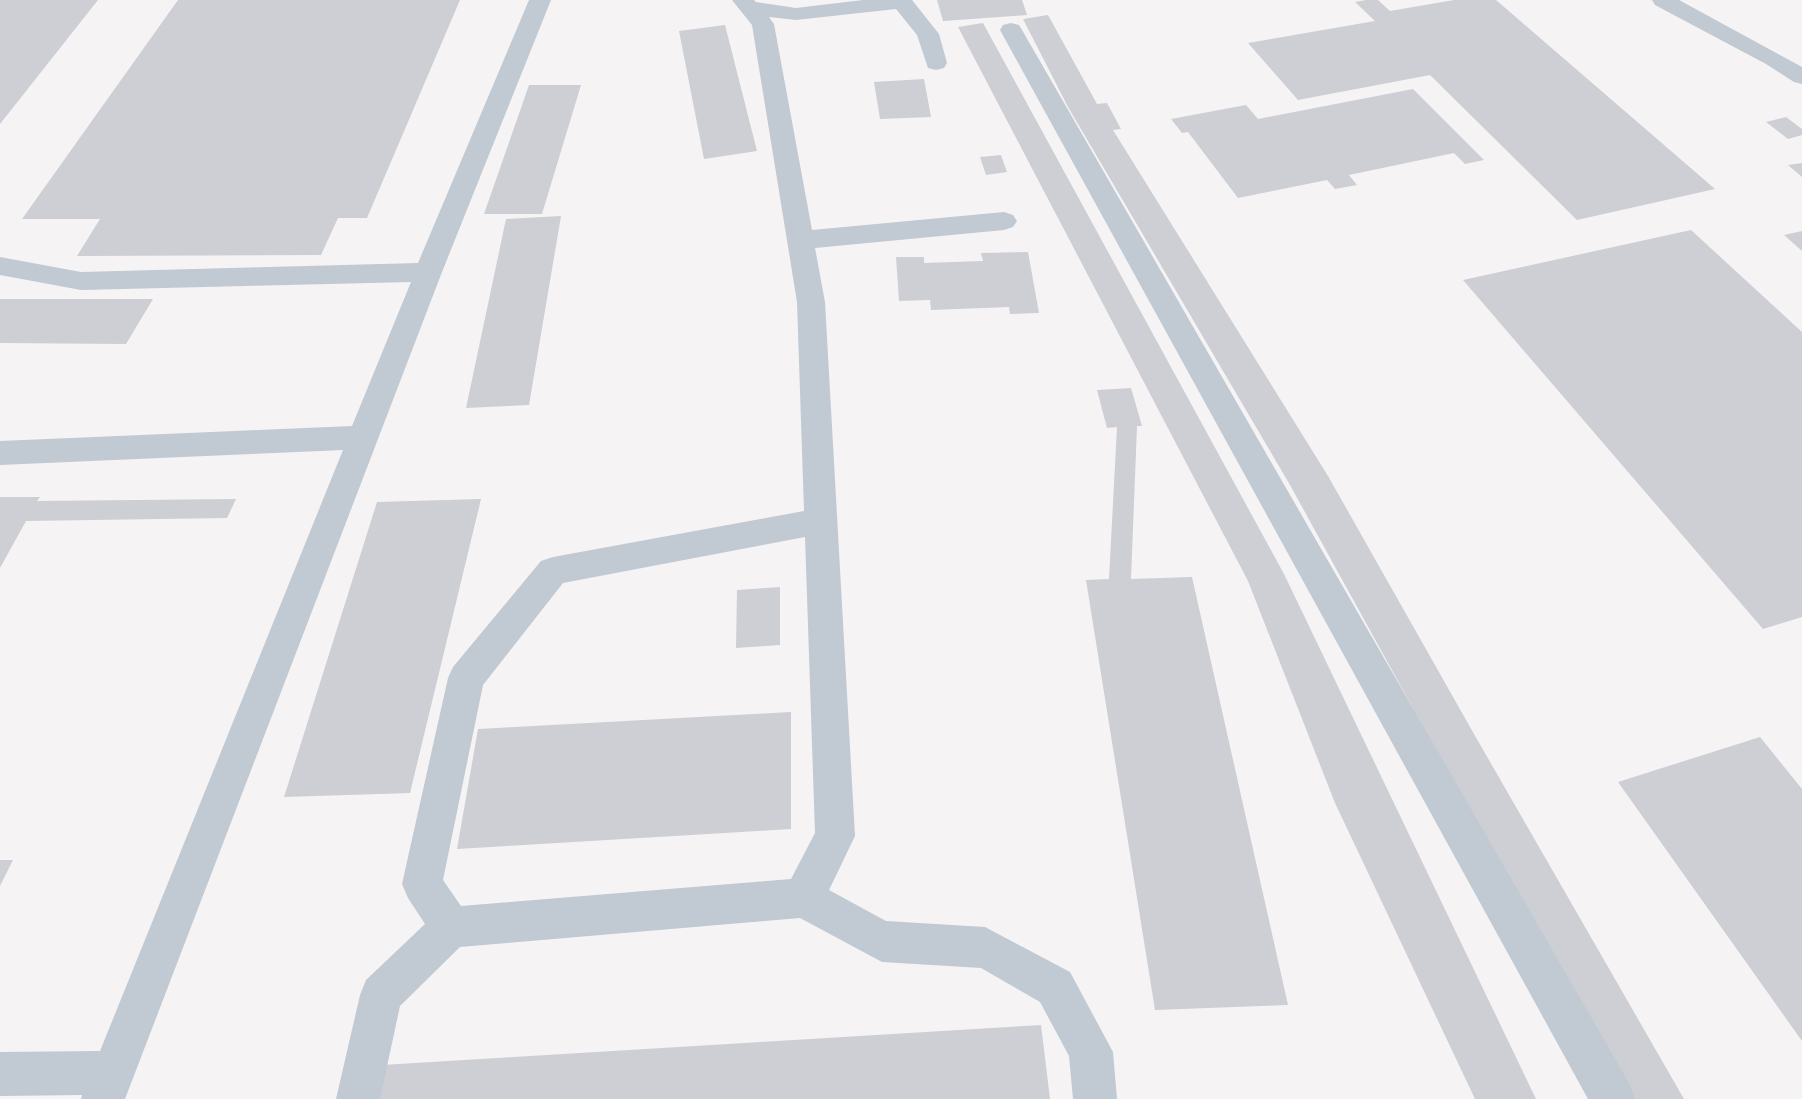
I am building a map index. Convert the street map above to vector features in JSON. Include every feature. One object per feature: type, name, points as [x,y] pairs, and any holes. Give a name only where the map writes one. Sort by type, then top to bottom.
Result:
[{"type":"street","points":[[0,1074],[108,1086],[428,272],[540,0]]},
{"type":"street","points":[[1663,0],[1774,59],[1802,77]]},
{"type":"street","points":[[747,4],[796,14],[902,2],[928,34],[936,63]]},
{"type":"street","points":[[747,4],[763,24],[811,302],[835,836],[803,898]]},
{"type":"street","points":[[1011,30],[1613,1099]]},
{"type":"street","points":[[801,240],[1004,221]]},
{"type":"street","points":[[0,266],[81,281],[428,272]]},
{"type":"street","points":[[0,453],[363,437]]},
{"type":"street","points":[[451,927],[422,884],[466,678],[553,572],[821,522]]},
{"type":"street","points":[[358,1099],[381,995],[451,927],[803,898],[882,941],[985,948],[1055,987],[1091,1052],[1095,1099]]},
{"type":"building","points":[[0,0],[98,0],[0,124]]},
{"type":"building","points":[[178,0],[460,0],[367,218],[338,218],[321,255],[77,256],[100,219],[22,219]]},
{"type":"building","points":[[937,0],[1022,0],[1027,15],[943,21]]},
{"type":"building","points":[[1378,0],[1390,11],[1454,0],[1496,0],[1715,189],[1577,220],[1430,75],[1298,100],[1248,43],[1375,21],[1355,2]]},
{"type":"building","points":[[1048,15],[1097,104],[1107,103],[1121,129],[1113,130],[1328,476],[1684,1099],[1628,1099],[1290,485],[1068,107],[1023,19]]},
{"type":"building","points":[[983,23],[1284,574],[1536,1099],[1475,1099],[1335,803],[1248,581],[958,27]]},
{"type":"building","points":[[725,25],[757,151],[704,159],[679,31]]},
{"type":"building","points":[[924,79],[931,117],[880,119],[874,82]]},
{"type":"building","points":[[529,85],[581,85],[542,214],[484,214]]},
{"type":"building","points":[[1413,89],[1484,160],[1465,164],[1454,153],[1349,175],[1357,185],[1335,189],[1327,180],[1238,198],[1188,132],[1182,133],[1171,119],[1246,105],[1258,119]]},
{"type":"building","points":[[1786,117],[1802,129],[1802,135],[1788,139],[1766,122]]},
{"type":"building","points":[[1001,155],[1007,172],[986,175],[980,157]]},
{"type":"building","points":[[1802,163],[1802,177],[1788,165]]},
{"type":"building","points":[[561,216],[529,405],[466,408],[506,219]]},
{"type":"building","points":[[1691,230],[1802,332],[1802,617],[1763,629],[1463,280]]},
{"type":"building","points":[[1802,231],[1802,251],[1784,235]]},
{"type":"building","points":[[1028,252],[1039,313],[1010,314],[1009,307],[931,310],[930,300],[899,301],[896,257],[924,257],[924,263],[983,261],[981,253]]},
{"type":"building","points":[[0,299],[153,299],[126,344],[0,343]]},
{"type":"building","points":[[1131,388],[1142,426],[1137,426],[1131,579],[1192,577],[1288,1005],[1155,1010],[1086,580],[1109,579],[1117,427],[1107,428],[1097,390]]},
{"type":"building","points":[[0,497],[40,497],[37,501],[236,499],[227,518],[26,521],[0,568]]},
{"type":"building","points":[[481,499],[410,793],[284,797],[377,502]]},
{"type":"building","points":[[780,587],[780,645],[736,648],[737,590]]},
{"type":"building","points":[[791,712],[791,829],[457,849],[478,729]]},
{"type":"building","points":[[1760,737],[1802,789],[1802,1041],[1618,782]]},
{"type":"building","points":[[0,860],[13,860],[0,886]]},
{"type":"building","points":[[1041,1025],[1050,1099],[375,1099],[382,1065]]}]
